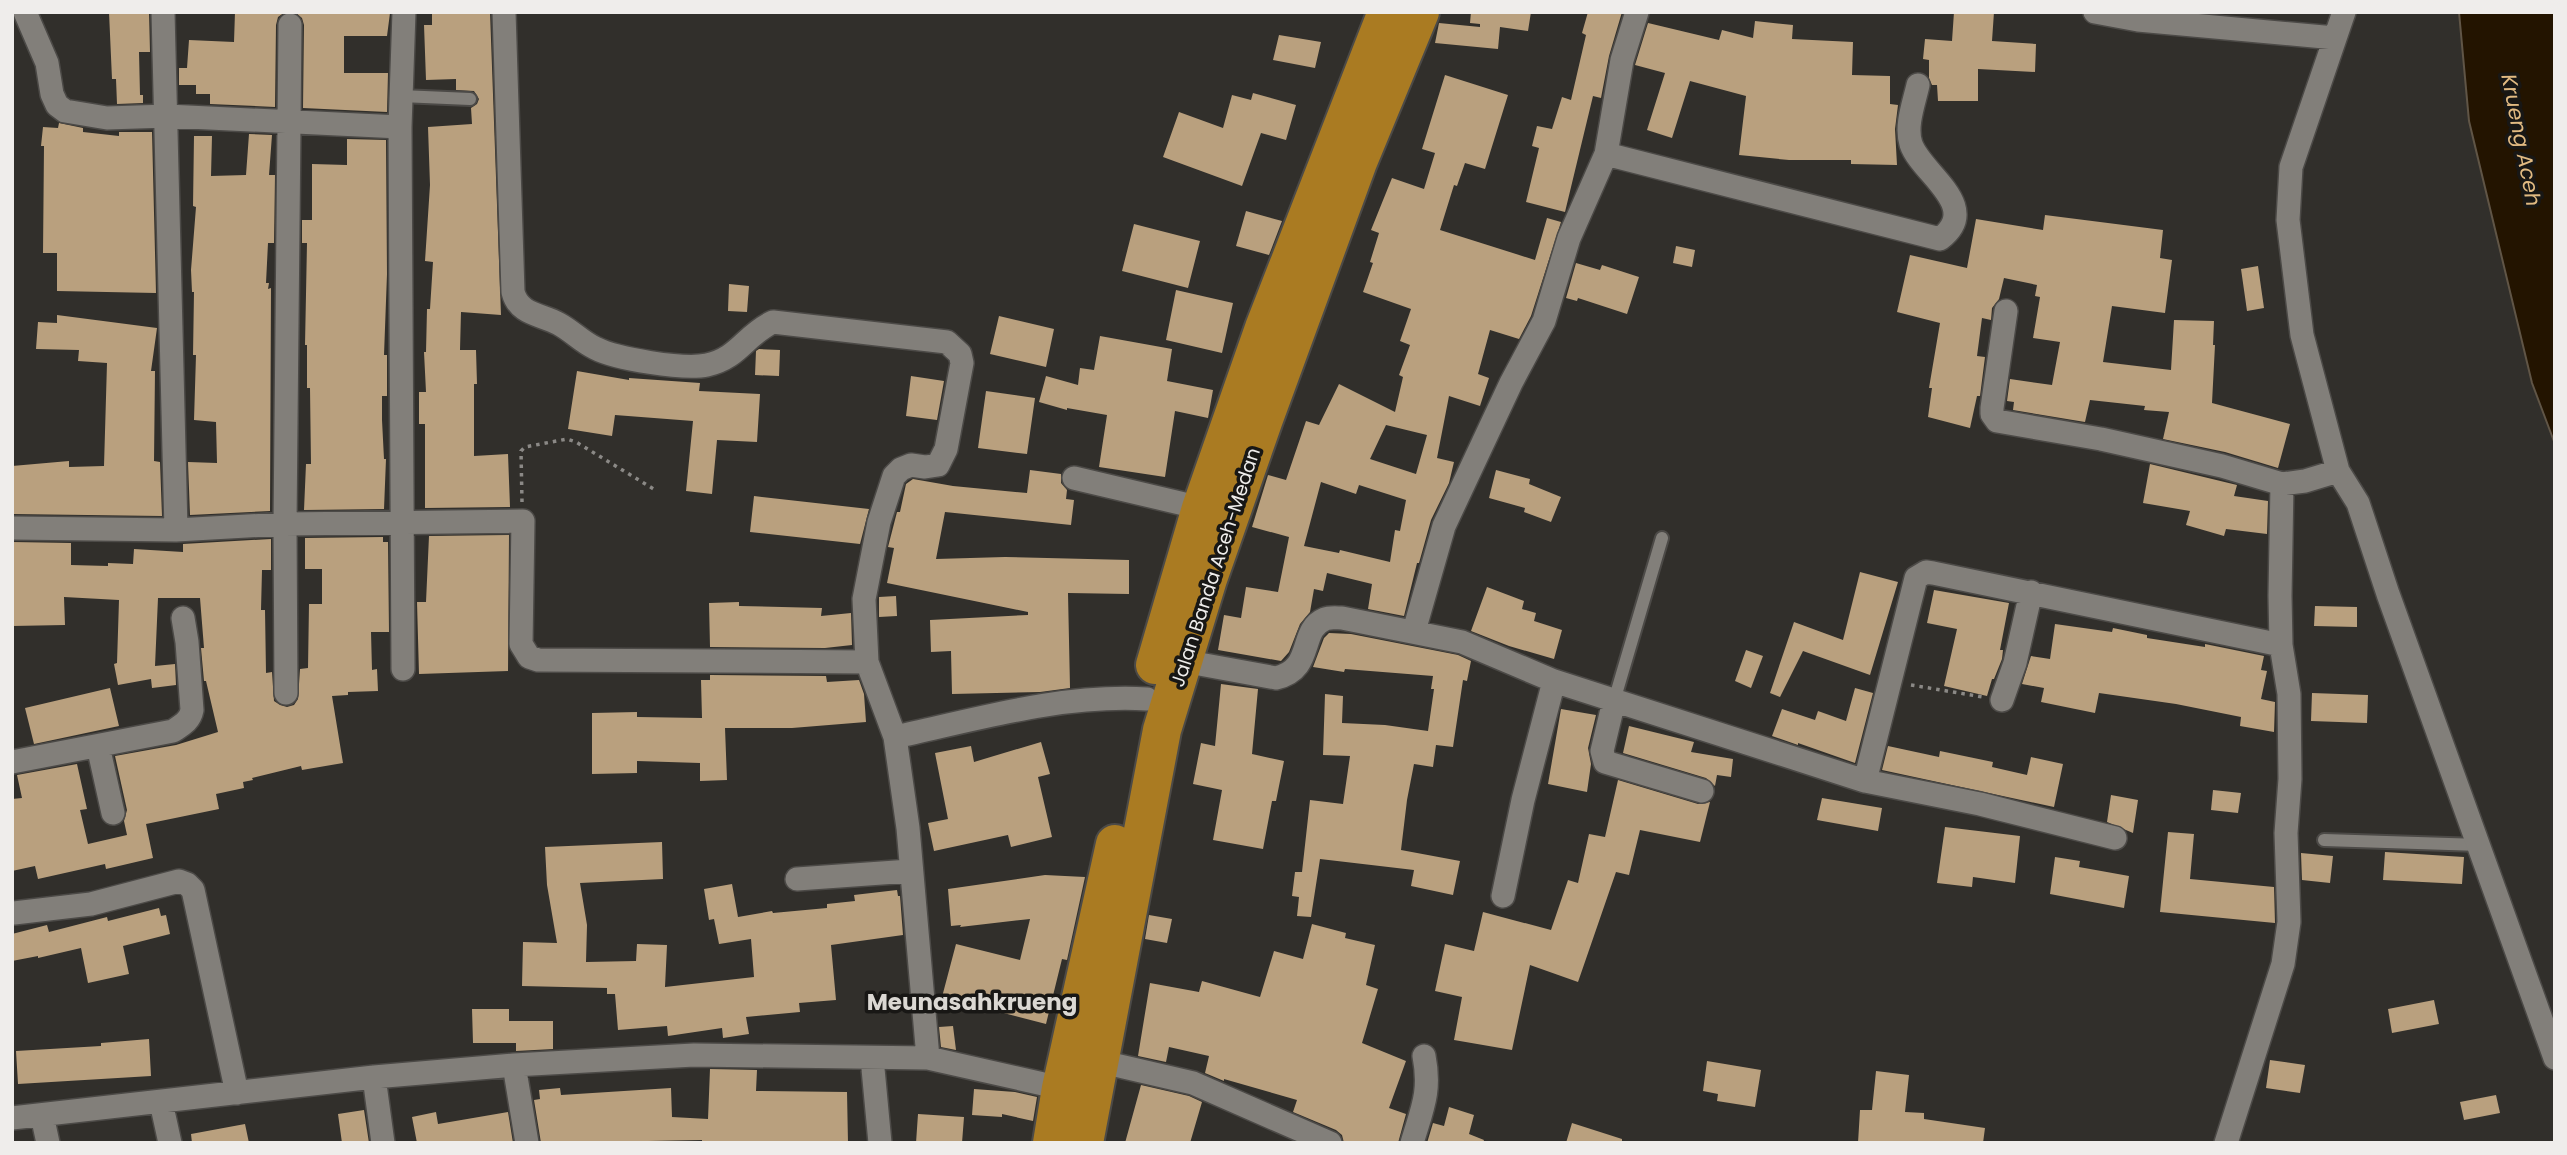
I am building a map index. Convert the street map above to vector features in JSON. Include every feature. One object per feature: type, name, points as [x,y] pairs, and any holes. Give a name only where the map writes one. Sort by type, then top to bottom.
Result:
[{"type":"highway","name":"Jalan Banda Aceh-Medan","points":[[1052,1143],[1061,1088],[1147,699],[1201,508],[1264,328],[1387,12]]},
{"type":"highway","name":"Jalan Banda Aceh-Medan","points":[[1084,1143],[1163,730],[1183,661],[1212,567],[1311,290],[1358,162],[1420,12]]},
{"type":"street","points":[[25,12],[47,63],[52,94],[57,105],[65,111],[107,118],[167,116],[400,127]]},
{"type":"street","points":[[163,12],[176,530]]},
{"type":"street","points":[[403,669],[400,127],[404,12]]},
{"type":"street","points":[[504,12],[513,292],[522,309],[561,324],[597,349],[641,361],[678,365],[709,365],[732,356],[758,329],[774,322],[947,342],[960,354],[961,363],[946,449],[938,464],[925,467],[911,465],[894,476],[879,522],[864,599],[867,662],[895,737],[908,828],[928,1058]]},
{"type":"street","points":[[1413,631],[1444,526],[1511,383],[1544,321],[1569,238],[1606,154],[1622,60],[1637,12]]},
{"type":"street","points":[[2095,12],[2138,20],[2334,38]]},
{"type":"street","points":[[2344,12],[2291,167],[2288,220],[2302,335],[2338,471],[2358,503],[2388,594],[2555,1058]]},
{"type":"street","points":[[286,693],[290,25]]},
{"type":"street","points":[[1606,154],[1940,239],[1950,231],[1954,219],[1954,202],[1916,154],[1910,142],[1909,126],[1918,85]]},
{"type":"street","points":[[2006,311],[1992,408],[1992,414],[1997,421],[2101,439],[2222,466],[2282,484],[2305,481],[2338,471]]},
{"type":"street","points":[[1074,478],[1201,508]]},
{"type":"street","points":[[2226,1143],[2283,964],[2289,922],[2286,833],[2290,779],[2289,694],[2281,645],[2282,484]]},
{"type":"street","points":[[12,528],[176,530],[285,524],[523,521],[521,644],[529,657],[538,660],[867,662]]},
{"type":"street","points":[[1865,780],[1892,682],[1916,578],[1921,575],[1933,573],[2031,592],[2061,601],[2281,645]]},
{"type":"street","points":[[2002,700],[2018,651],[2031,592]]},
{"type":"street","points":[[12,762],[173,731],[191,717],[183,618]]},
{"type":"street","points":[[1183,661],[1276,678],[1290,674],[1299,664],[1315,627],[1326,619],[1342,618],[1413,631],[1462,642],[1554,681],[1865,780],[1980,804],[2115,838]]},
{"type":"street","points":[[1503,896],[1523,800],[1554,681]]},
{"type":"street","points":[[895,737],[1063,702],[1113,697],[1147,699]]},
{"type":"street","points":[[1614,701],[1602,751],[1605,762],[1702,791]]},
{"type":"street","points":[[98,747],[113,813]]},
{"type":"street","points":[[797,879],[910,871]]},
{"type":"street","points":[[14,913],[91,904],[179,881],[187,884],[193,890],[237,1093]]},
{"type":"street","points":[[12,1118],[374,1077],[514,1065],[694,1055],[928,1058],[1061,1088]]},
{"type":"street","points":[[1412,1143],[1427,1094],[1428,1078],[1424,1056]]},
{"type":"street","points":[[872,1058],[880,1143]]},
{"type":"street","points":[[1098,1061],[1193,1083],[1330,1143]]},
{"type":"street","points":[[514,1065],[527,1143]]},
{"type":"street","points":[[374,1077],[383,1143]]},
{"type":"street","points":[[161,1102],[170,1143]]},
{"type":"street","points":[[42,1115],[48,1143]]},
{"type":"lane","points":[[401,96],[470,99]]},
{"type":"lane","points":[[1614,701],[1662,538]]},
{"type":"lane","points":[[2324,840],[2480,845]]},
{"type":"path","points":[[523,521],[521,451],[525,447],[567,439],[657,491]]},
{"type":"path","points":[[1892,682],[2002,700]]},
{"type":"water","name":"Krueng Aceh","points":[[2459,12],[2555,12],[2555,444],[2532,383],[2469,121]]},
{"type":"building","points":[[109,12],[149,12],[150,52],[139,52],[140,95],[143,95],[143,103],[117,104],[116,79],[112,79]]},
{"type":"building","points":[[235,12],[285,12],[278,17],[276,25],[275,107],[210,104],[210,94],[196,94],[196,85],[179,85],[179,68],[187,68],[189,40],[234,42]]},
{"type":"building","points":[[295,12],[390,13],[387,36],[344,36],[344,73],[388,73],[387,112],[303,108],[304,25],[302,18]]},
{"type":"building","points":[[432,12],[490,12],[501,315],[461,312],[460,350],[476,350],[474,456],[508,454],[510,507],[425,508],[425,424],[419,424],[419,392],[426,392],[424,352],[433,262],[425,261],[430,185],[428,127],[472,124],[471,108],[479,99],[474,91],[456,90],[456,79],[426,80],[424,25],[432,25]]},
{"type":"building","points":[[1471,12],[1531,12],[1528,31],[1500,27],[1498,49],[1435,43],[1439,23],[1480,27],[1480,24],[1470,23]]},
{"type":"building","points":[[1588,12],[1622,12],[1609,56],[1601,98],[1593,96],[1565,212],[1526,202],[1539,148],[1532,146],[1537,126],[1552,129],[1562,97],[1571,100],[1586,35],[1582,33]]},
{"type":"building","points":[[1954,12],[1994,12],[1992,41],[2036,44],[2035,72],[1978,69],[1978,101],[1938,101],[1937,85],[1932,85],[1929,78],[1929,60],[1923,59],[1925,39],[1952,41]]},
{"type":"building","points":[[1755,21],[1793,25],[1792,39],[1853,42],[1852,75],[1890,76],[1890,104],[1898,105],[1895,129],[1897,165],[1739,155],[1746,96],[1690,81],[1672,138],[1647,130],[1665,73],[1635,65],[1648,23],[1719,40],[1722,30],[1753,38]]},
{"type":"building","points":[[1279,35],[1321,42],[1315,68],[1273,60]]},
{"type":"building","points":[[1445,75],[1508,95],[1485,169],[1465,163],[1457,186],[1454,185],[1440,230],[1535,260],[1547,218],[1561,222],[1531,316],[1519,339],[1490,330],[1478,374],[1489,378],[1480,406],[1449,396],[1437,458],[1454,462],[1449,483],[1431,520],[1417,563],[1404,616],[1368,609],[1372,584],[1327,573],[1323,591],[1314,589],[1310,612],[1300,624],[1289,652],[1281,661],[1218,650],[1224,615],[1241,618],[1246,587],[1278,592],[1289,537],[1252,527],[1268,475],[1286,480],[1306,421],[1319,425],[1339,384],[1395,412],[1403,377],[1399,375],[1410,345],[1400,341],[1411,309],[1363,292],[1379,233],[1371,230],[1392,178],[1424,189],[1435,153],[1422,149]],"holes":[[[1386,425],[1427,435],[1416,474],[1370,459]],[[1321,482],[1356,494],[1359,485],[1406,500],[1400,531],[1395,530],[1390,562],[1340,550],[1339,553],[1304,546]]]},
{"type":"building","points":[[1253,93],[1296,105],[1286,140],[1261,133],[1242,186],[1163,157],[1179,112],[1223,128],[1232,95],[1251,100]]},
{"type":"building","points":[[59,123],[83,128],[83,132],[119,136],[119,132],[152,132],[156,293],[57,291],[57,253],[43,253],[44,146],[41,146],[43,127],[58,128]]},
{"type":"building","points":[[249,134],[272,135],[269,175],[275,175],[274,243],[268,243],[266,283],[269,283],[268,289],[271,288],[270,511],[190,515],[188,462],[217,463],[216,422],[194,420],[196,355],[193,355],[194,292],[191,270],[196,207],[193,206],[194,136],[212,136],[211,176],[246,175]]},
{"type":"building","points":[[347,139],[386,140],[387,274],[384,355],[387,355],[387,396],[382,396],[386,459],[384,509],[304,510],[306,464],[311,464],[310,388],[307,388],[305,345],[307,243],[302,243],[302,220],[312,220],[312,164],[347,165]]},
{"type":"building","points":[[1246,211],[1282,221],[1269,255],[1236,246]]},
{"type":"building","points":[[2045,215],[2163,230],[2160,258],[2172,260],[2165,313],[2112,306],[2103,362],[2171,370],[2174,320],[2214,321],[2212,403],[2290,424],[2278,468],[2225,452],[2163,439],[2169,412],[2144,410],[2145,406],[2090,400],[2085,422],[2013,410],[2014,402],[2007,401],[2010,379],[2052,385],[2060,342],[2033,338],[2040,297],[2035,296],[2037,285],[2004,278],[1999,299],[1992,308],[1991,320],[1982,318],[1977,356],[1985,357],[1980,396],[1977,396],[1970,428],[1928,417],[1932,388],[1929,388],[1940,323],[1897,312],[1910,255],[1967,268],[1976,219],[2043,230]]},
{"type":"building","points":[[1134,224],[1200,241],[1188,288],[1122,271]]},
{"type":"building","points":[[1676,246],[1695,250],[1692,267],[1673,263]]},
{"type":"building","points":[[1576,263],[1600,270],[1602,265],[1639,277],[1627,314],[1578,298],[1577,301],[1566,298]]},
{"type":"building","points":[[2258,266],[2264,308],[2247,311],[2241,269]]},
{"type":"building","points":[[729,284],[749,286],[747,312],[728,311]]},
{"type":"building","points":[[1176,290],[1233,303],[1222,353],[1166,340]]},
{"type":"building","points":[[57,315],[157,328],[151,371],[155,371],[154,461],[160,462],[162,516],[12,514],[12,466],[69,461],[69,467],[104,466],[107,363],[78,361],[79,350],[36,349],[38,322],[57,323]]},
{"type":"building","points":[[999,316],[1054,329],[1046,367],[990,354]]},
{"type":"building","points":[[1100,336],[1172,349],[1167,381],[1213,390],[1208,418],[1175,411],[1165,477],[1099,467],[1107,415],[1067,410],[1039,402],[1046,376],[1078,385],[1080,368],[1094,370]]},
{"type":"building","points":[[780,350],[779,376],[755,375],[756,351]]},
{"type":"building","points":[[577,371],[629,380],[700,383],[699,391],[760,394],[757,442],[717,440],[712,494],[686,491],[693,421],[615,415],[612,436],[568,429]]},
{"type":"building","points":[[911,376],[944,381],[937,420],[906,416]]},
{"type":"building","points":[[986,391],[1035,398],[1027,454],[978,448]]},
{"type":"building","points":[[2150,464],[2237,485],[2234,496],[2268,501],[2267,534],[2226,529],[2224,536],[2186,525],[2190,511],[2143,503]]},
{"type":"building","points":[[1030,470],[1061,474],[1061,483],[1067,490],[1066,499],[1074,500],[1071,525],[945,512],[936,559],[1005,557],[1129,560],[1129,594],[1068,593],[1070,688],[1040,692],[952,694],[951,651],[931,652],[930,620],[1028,615],[1028,612],[887,583],[894,548],[888,547],[906,484],[913,479],[1027,493]]},
{"type":"building","points":[[1496,470],[1530,479],[1529,484],[1561,497],[1551,522],[1524,512],[1525,508],[1489,498]]},
{"type":"building","points":[[754,496],[869,509],[860,544],[750,532]]},
{"type":"building","points":[[509,535],[508,671],[419,674],[417,602],[426,602],[429,536]]},
{"type":"building","points":[[383,537],[383,542],[388,542],[389,632],[371,632],[372,670],[377,669],[378,691],[348,692],[348,695],[332,696],[343,763],[302,770],[301,766],[252,778],[253,780],[243,782],[244,788],[216,794],[219,809],[146,824],[153,858],[106,869],[105,864],[38,879],[35,866],[12,871],[12,799],[22,798],[17,775],[77,764],[87,809],[80,810],[88,844],[127,835],[124,821],[127,810],[115,756],[176,745],[218,732],[204,681],[200,598],[158,598],[155,666],[175,664],[176,685],[152,688],[151,679],[118,685],[114,664],[117,663],[119,600],[64,597],[65,625],[12,626],[12,542],[71,543],[71,565],[108,566],[108,563],[133,564],[134,549],[183,552],[183,544],[271,539],[271,570],[262,570],[261,610],[265,610],[266,673],[272,672],[274,701],[287,707],[294,705],[298,699],[300,669],[308,668],[309,604],[322,604],[322,569],[305,569],[305,538]]},
{"type":"building","points":[[1860,572],[1898,582],[1870,675],[1803,651],[1780,697],[1770,693],[1794,622],[1843,640]]},
{"type":"building","points":[[1487,587],[1524,601],[1522,609],[1536,613],[1534,621],[1562,630],[1554,659],[1471,631]]},
{"type":"building","points":[[1934,590],[2009,603],[2000,650],[2003,650],[2002,659],[1987,696],[1944,686],[1957,629],[1927,623]]},
{"type":"building","points":[[896,596],[897,616],[879,617],[879,597]]},
{"type":"building","points":[[739,602],[739,606],[822,608],[821,616],[851,613],[852,645],[825,648],[710,647],[709,603]]},
{"type":"building","points":[[2315,606],[2357,607],[2357,627],[2314,626]]},
{"type":"building","points":[[2055,624],[2112,632],[2113,628],[2147,635],[2147,638],[2205,647],[2205,644],[2264,656],[2261,670],[2267,671],[2261,699],[2275,702],[2274,732],[2240,726],[2241,717],[2099,693],[2095,713],[2041,702],[2044,688],[2022,684],[2031,656],[2050,659]]},
{"type":"building","points":[[1329,633],[1351,634],[1458,655],[1471,661],[1467,681],[1463,680],[1453,747],[1436,745],[1433,767],[1414,764],[1401,850],[1460,861],[1453,895],[1411,886],[1414,870],[1320,859],[1311,917],[1297,916],[1299,897],[1292,896],[1295,872],[1302,872],[1310,800],[1343,804],[1350,756],[1323,755],[1325,694],[1343,696],[1342,723],[1428,731],[1434,689],[1431,689],[1433,676],[1345,669],[1344,672],[1313,667],[1324,638]]},
{"type":"building","points":[[1746,650],[1763,656],[1751,688],[1735,681]]},
{"type":"building","points":[[710,675],[826,676],[827,682],[859,680],[864,694],[866,722],[792,728],[725,728],[727,780],[700,781],[700,763],[637,761],[637,773],[592,774],[592,713],[637,712],[637,717],[702,718],[701,680],[710,680]]},
{"type":"building","points":[[1221,684],[1258,689],[1252,754],[1284,761],[1276,801],[1272,801],[1263,849],[1213,840],[1222,790],[1193,784],[1201,743],[1215,746]]},
{"type":"building","points":[[110,688],[119,726],[34,744],[25,708]]},
{"type":"building","points":[[1855,688],[1873,693],[1855,763],[1772,736],[1782,709],[1815,720],[1818,711],[1846,721]]},
{"type":"building","points":[[2312,693],[2368,695],[2367,723],[2311,721]]},
{"type":"building","points":[[1561,709],[1596,715],[1588,748],[1591,764],[1587,792],[1548,784]]},
{"type":"building","points":[[1629,726],[1694,742],[1691,752],[1733,759],[1731,777],[1717,775],[1715,786],[1706,778],[1623,753]]},
{"type":"building","points":[[1041,742],[1050,774],[1038,777],[1052,837],[1011,847],[1008,835],[934,851],[928,823],[948,819],[935,753],[971,746],[974,762]]},
{"type":"building","points":[[1888,746],[1939,757],[1940,751],[1993,762],[1992,767],[2027,775],[2031,757],[2063,764],[2054,807],[1882,770]]},
{"type":"building","points":[[1618,780],[1698,804],[1710,802],[1700,842],[1640,830],[1629,875],[1616,872],[1578,982],[1530,965],[1512,1050],[1454,1040],[1462,997],[1435,991],[1445,944],[1474,951],[1483,912],[1551,930],[1568,880],[1578,883],[1589,834],[1605,837]]},
{"type":"building","points":[[2213,790],[2241,793],[2238,813],[2211,810]]},
{"type":"building","points":[[2111,795],[2138,800],[2133,833],[2107,822]]},
{"type":"building","points":[[1822,798],[1882,808],[1878,831],[1817,820]]},
{"type":"building","points":[[1945,827],[2020,836],[2015,883],[1973,877],[1972,887],[1937,883]]},
{"type":"building","points":[[2168,832],[2194,834],[2190,879],[2274,887],[2275,923],[2160,912]]},
{"type":"building","points":[[662,842],[663,879],[580,883],[587,925],[586,962],[636,961],[637,944],[667,945],[665,987],[754,977],[751,939],[719,944],[714,919],[709,920],[704,889],[732,884],[738,917],[772,911],[827,908],[827,904],[855,901],[854,895],[897,890],[900,896],[903,935],[831,945],[836,1000],[799,1003],[800,1012],[746,1017],[749,1034],[723,1038],[722,1028],[668,1036],[667,1026],[618,1030],[615,994],[607,994],[607,988],[522,986],[523,942],[557,943],[547,885],[545,847]]},
{"type":"building","points":[[2385,852],[2464,857],[2462,884],[2383,880]]},
{"type":"building","points":[[2301,853],[2333,856],[2330,883],[2302,880]]},
{"type":"building","points":[[2055,857],[2080,861],[2079,867],[2129,876],[2124,908],[2050,894]]},
{"type":"building","points":[[1045,875],[1085,877],[1067,960],[1062,959],[1046,1024],[942,997],[956,944],[1020,960],[1030,919],[951,926],[948,889]]},
{"type":"building","points":[[159,908],[161,916],[166,915],[170,934],[123,946],[129,974],[88,983],[81,948],[12,961],[12,934],[47,925],[49,932],[107,917],[108,921]]},
{"type":"building","points":[[1149,915],[1172,919],[1167,943],[1145,939]]},
{"type":"building","points":[[1312,924],[1346,933],[1345,938],[1375,945],[1366,985],[1378,989],[1362,1043],[1406,1061],[1389,1108],[1406,1114],[1398,1143],[1344,1143],[1342,1135],[1336,1130],[1293,1112],[1297,1100],[1224,1081],[1205,1073],[1209,1056],[1169,1047],[1166,1062],[1138,1056],[1150,983],[1199,992],[1202,981],[1260,997],[1274,951],[1303,959]]},
{"type":"building","points":[[2434,1000],[2439,1024],[2392,1033],[2388,1009]]},
{"type":"building","points":[[472,1009],[509,1009],[509,1021],[553,1021],[553,1049],[516,1051],[516,1043],[473,1043]]},
{"type":"building","points":[[953,1026],[956,1050],[941,1047],[939,1027]]},
{"type":"building","points":[[149,1039],[151,1076],[18,1084],[16,1051],[101,1046],[101,1043]]},
{"type":"building","points":[[2270,1060],[2305,1065],[2300,1093],[2266,1088]]},
{"type":"building","points":[[1707,1061],[1761,1070],[1755,1107],[1717,1101],[1718,1094],[1703,1091]]},
{"type":"building","points":[[710,1069],[757,1070],[756,1091],[847,1092],[848,1143],[702,1143],[702,1140],[541,1143],[534,1100],[540,1099],[539,1090],[560,1088],[561,1095],[671,1088],[672,1117],[708,1119]]},
{"type":"building","points":[[1876,1071],[1909,1075],[1905,1112],[1924,1113],[1924,1119],[1985,1128],[1983,1143],[1858,1143],[1860,1110],[1872,1110]]},
{"type":"building","points":[[1141,1085],[1189,1096],[1202,1102],[1190,1143],[1125,1143]]},
{"type":"building","points":[[974,1089],[1015,1092],[1037,1097],[1033,1121],[1002,1114],[1002,1117],[972,1115]]},
{"type":"building","points":[[2496,1095],[2500,1113],[2464,1120],[2460,1102]]},
{"type":"building","points":[[1449,1107],[1474,1115],[1469,1134],[1484,1140],[1483,1143],[1427,1143],[1433,1123],[1444,1126]]},
{"type":"building","points":[[364,1110],[369,1143],[342,1143],[338,1114]]},
{"type":"building","points":[[436,1112],[438,1124],[508,1112],[513,1143],[417,1143],[412,1117]]},
{"type":"building","points":[[918,1114],[964,1117],[962,1143],[916,1143]]},
{"type":"building","points":[[1572,1123],[1622,1139],[1622,1143],[1566,1143]]},
{"type":"building","points":[[245,1124],[249,1143],[192,1143],[191,1134]]},
{"type":"district","name":"Meunasahkrueng","points":[[972,1002]]}]
